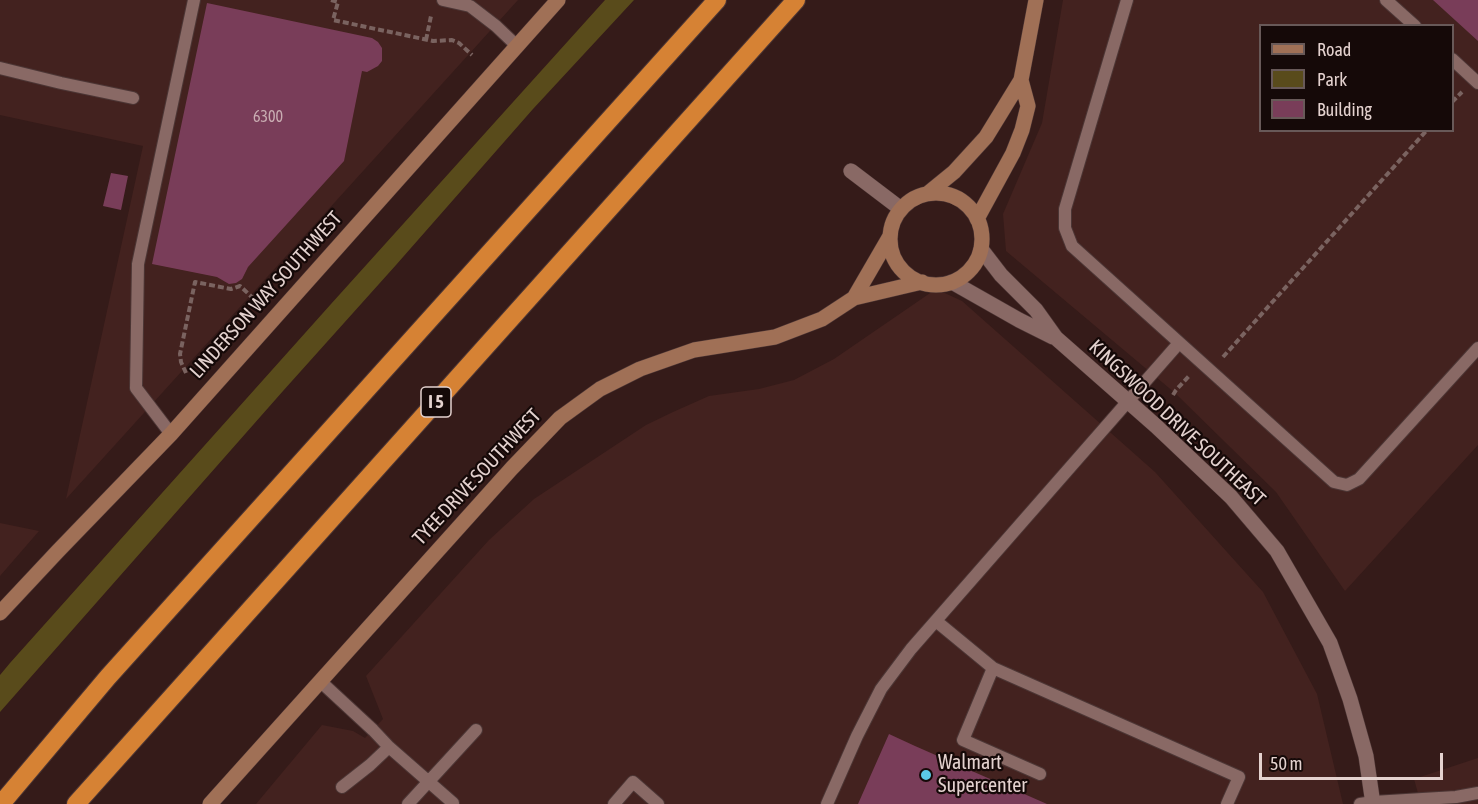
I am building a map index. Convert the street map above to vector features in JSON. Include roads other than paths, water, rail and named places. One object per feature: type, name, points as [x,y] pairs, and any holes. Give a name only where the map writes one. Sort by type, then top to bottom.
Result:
[{"type":"highway","points":[[1,804],[108,677],[717,0]]},
{"type":"highway","name":"I 5","points":[[76,804],[796,0]]},
{"type":"street","name":"LINDERSON WAY SOUTHWEST","points":[[0,613],[171,434],[558,0]]},
{"type":"street","points":[[927,194],[954,172],[986,137],[1021,80],[1036,0]]},
{"type":"street","points":[[978,219],[1013,153],[1022,130],[1028,106],[1021,80]]},
{"type":"street","points":[[851,171],[901,208],[913,199],[927,194],[942,193],[957,197],[969,206],[978,219],[982,233],[981,249],[975,263],[965,274],[952,282]]},
{"type":"street","name":"TYEE DRIVE SOUTHWEST","points":[[854,298],[890,236],[893,222],[901,208]]},
{"type":"street","points":[[890,236],[892,251],[898,265],[909,276],[922,282]]},
{"type":"street","name":"KINGSWOOD DRIVE SOUTHEAST","points":[[981,249],[1001,274],[1036,310],[1056,338],[1231,497],[1277,551],[1329,643],[1350,699],[1366,756],[1369,803]]},
{"type":"street","name":"TYEE DRIVE SOUTHWEST","points":[[210,804],[512,468],[560,418],[600,389],[640,369],[694,350],[775,337],[822,319],[854,298],[922,282],[938,284],[952,282]]},
{"type":"street","name":"KINGSWOOD DRIVE SOUTHEAST","points":[[952,282],[1056,338]]},
{"type":"lane","points":[[171,434],[136,388],[138,264],[194,0]]},
{"type":"lane","points":[[442,0],[470,6],[517,46]]},
{"type":"lane","points":[[1127,0],[1065,209],[1065,228],[1072,246],[1334,482],[1347,485],[1359,479],[1478,348]]},
{"type":"lane","points":[[1386,0],[1412,24]]},
{"type":"lane","points":[[1454,61],[1478,83]]},
{"type":"lane","points":[[0,68],[133,98]]},
{"type":"lane","points":[[827,804],[881,689],[911,649],[1179,343]]},
{"type":"lane","points":[[936,621],[993,668],[1239,777],[1227,804]]},
{"type":"lane","points":[[993,668],[963,740],[1040,774]]},
{"type":"lane","points":[[320,681],[389,747],[453,803]]},
{"type":"lane","points":[[408,804],[476,730]]},
{"type":"lane","points":[[342,787],[389,747]]},
{"type":"lane","points":[[614,804],[633,782],[658,804]]},
{"type":"lane","points":[[1369,803],[1456,797],[1478,793]]},
{"type":"place","name":"Walmart Supercenter","points":[[926,775]]}]
